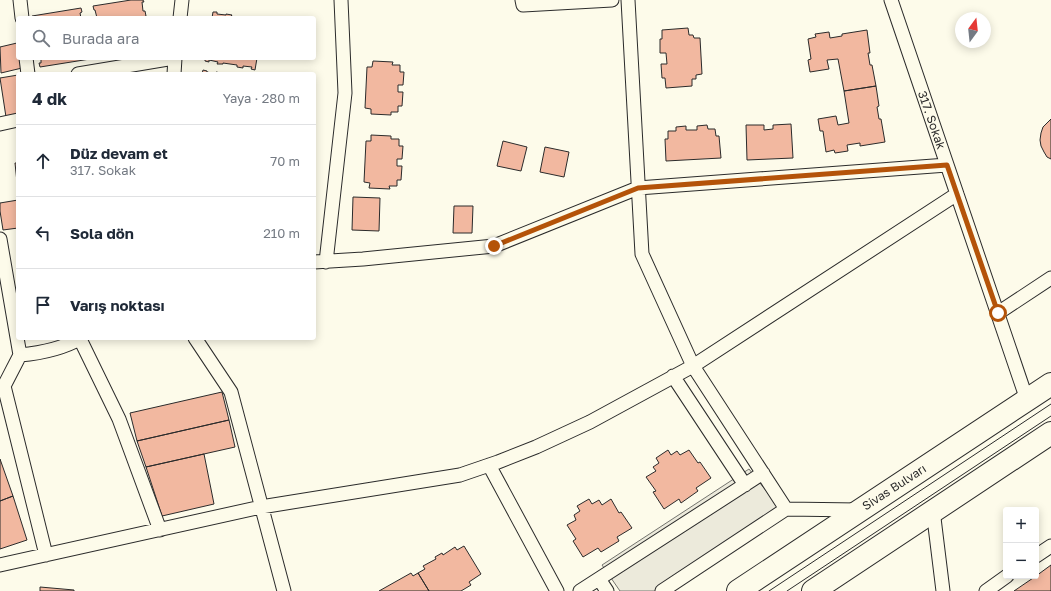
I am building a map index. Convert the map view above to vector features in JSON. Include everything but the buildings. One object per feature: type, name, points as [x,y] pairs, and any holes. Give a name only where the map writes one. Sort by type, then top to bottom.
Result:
[{"type":"highway","name":"Sivas Bulvarı","points":[[738,591],[1051,384]]},
{"type":"highway","points":[[813,591],[1051,433]]},
{"type":"street","points":[[20,0],[22,16]]},
{"type":"street","points":[[180,16],[182,0]]},
{"type":"street","points":[[341,0],[345,93],[320,262],[494,246],[638,188],[947,165]]},
{"type":"street","points":[[522,0],[523,5],[612,0]]},
{"type":"street","points":[[628,0],[642,254],[692,366],[786,509]]},
{"type":"street","name":"317. Sokak","points":[[891,0],[1027,400]]},
{"type":"street","points":[[26,60],[28,72]]},
{"type":"street","points":[[90,72],[163,60]]},
{"type":"street","points":[[174,72],[175,60]]},
{"type":"street","points":[[0,124],[16,120]]},
{"type":"street","points":[[0,565],[261,507],[460,475],[536,447],[616,408],[692,366],[957,194]]},
{"type":"street","points":[[0,239],[16,332]]},
{"type":"street","points":[[998,313],[1051,278]]},
{"type":"street","points":[[17,340],[20,355],[4,386],[46,555]]},
{"type":"street","points":[[20,355],[36,354],[66,346],[77,340]]},
{"type":"street","points":[[82,340],[119,419],[160,530]]},
{"type":"street","points":[[196,340],[231,392],[284,591]]},
{"type":"street","points":[[673,376],[746,485]]},
{"type":"street","points":[[489,465],[557,591]]},
{"type":"street","points":[[580,591],[763,473]]},
{"type":"street","points":[[662,591],[786,509],[860,510]]},
{"type":"street","points":[[933,510],[943,591]]},
{"type":"street","points":[[1039,554],[1051,546]]},
{"type":"street","points":[[599,579],[607,591]]},
{"type":"street","points":[[986,591],[1003,579]]},
{"type":"shaded area","points":[[749,469],[785,515],[672,591],[620,591],[602,565]]},
{"type":"tram line","points":[[769,591],[1051,404]]},
{"type":"tram line","points":[[787,591],[1051,416]]},
{"type":"route","points":[[494,246],[638,188],[947,165],[998,313]]}]
